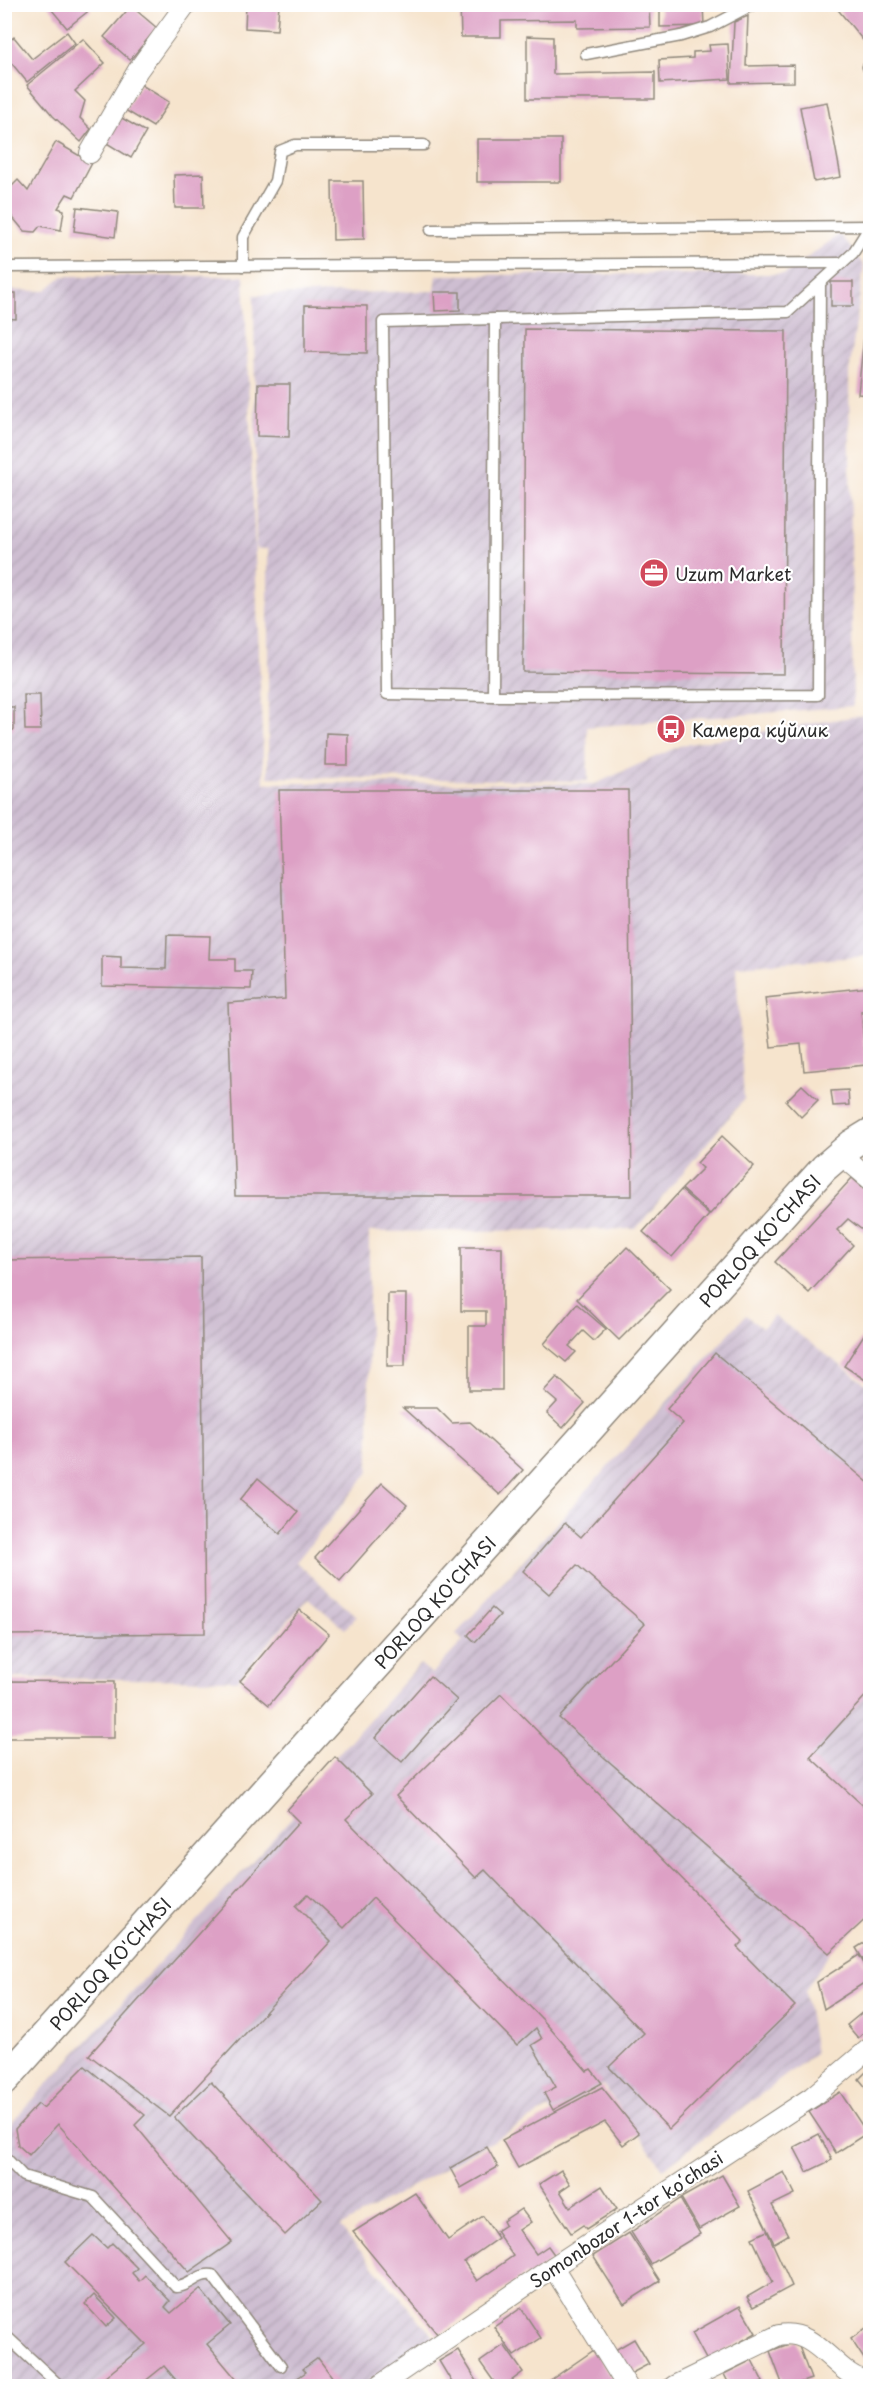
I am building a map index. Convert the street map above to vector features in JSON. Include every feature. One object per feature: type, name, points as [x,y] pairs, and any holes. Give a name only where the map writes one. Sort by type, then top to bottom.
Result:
[{"type":"main road","name":"PORLOQ KO'CHASI","points":[[4,2081],[839,1153],[870,1133]]},
{"type":"street","points":[[90,153],[138,70],[186,4]]},
{"type":"street","points":[[839,1153],[870,1179]]},
{"type":"street","name":"Somonbozor 1-tor koʻchasi","points":[[379,2386],[554,2267],[812,2097],[870,2048]]},
{"type":"street","points":[[554,2267],[627,2386]]},
{"type":"street","points":[[674,2386],[779,2335],[787,2334],[811,2340],[849,2374],[870,2382]]},
{"type":"lane","points":[[586,54],[681,36],[710,27],[742,7],[754,4]]},
{"type":"lane","points":[[870,65],[867,68],[870,71]]},
{"type":"lane","points":[[243,266],[243,237],[275,181],[280,151],[295,145],[424,145]]},
{"type":"lane","points":[[431,230],[870,226]]},
{"type":"lane","points":[[820,283],[818,696],[387,694],[383,322],[788,312],[853,253],[870,226]]},
{"type":"lane","points":[[4,267],[842,263]]},
{"type":"lane","points":[[493,696],[495,319]]},
{"type":"lane","points":[[4,2156],[23,2175],[93,2198],[176,2287],[186,2285],[204,2274],[212,2275],[281,2366]]},
{"type":"lane","points":[[4,2334],[60,2386]]},
{"type":"shaded area","points":[[840,234],[864,265],[849,374],[853,706],[587,727],[588,781],[268,777],[268,549],[256,549],[254,295],[435,291],[437,275],[785,274]]},
{"type":"shaded area","points":[[63,276],[244,276],[264,783],[595,784],[682,745],[870,714],[870,956],[736,966],[744,1099],[636,1229],[369,1232],[369,1472],[296,1562],[357,1616],[345,1629],[308,1598],[237,1680],[5,1678],[5,290],[45,291]]},
{"type":"shaded area","points":[[746,1315],[762,1328],[774,1316],[870,1387],[870,1915],[829,1953],[805,1991],[815,2053],[663,2169],[603,2085],[552,2113],[549,2109],[340,2227],[434,2337],[362,2386],[5,2386],[4,2131],[293,1817],[287,1810],[420,1664],[432,1674],[463,1641],[456,1634]]},
{"type":"shaded area","points":[[5,1678],[8,2044],[5,2047]]},
{"type":"building","points":[[47,4],[87,4],[91,9],[67,28]]},
{"type":"building","points":[[246,4],[279,4],[277,30],[245,28]]},
{"type":"building","points":[[460,4],[649,4],[650,27],[577,28],[577,20],[501,21],[501,37],[461,37]]},
{"type":"building","points":[[660,4],[703,4],[704,26],[660,27]]},
{"type":"building","points":[[837,4],[862,4],[870,16],[870,49],[835,6]]},
{"type":"building","points":[[131,6],[157,28],[130,60],[104,37]]},
{"type":"building","points":[[748,16],[746,66],[794,65],[794,82],[731,83],[734,22]]},
{"type":"building","points":[[67,32],[75,43],[27,82],[4,54],[4,45],[14,37],[32,59]]},
{"type":"building","points":[[527,36],[553,37],[553,74],[655,72],[655,99],[527,99]]},
{"type":"building","points":[[83,39],[105,63],[75,91],[85,101],[80,118],[91,129],[81,142],[53,116],[27,85]]},
{"type":"building","points":[[728,44],[730,79],[660,83],[659,60],[693,58],[693,52],[710,51],[709,45]]},
{"type":"building","points":[[140,84],[169,102],[153,127],[125,110]]},
{"type":"building","points":[[827,102],[841,177],[814,182],[800,107]]},
{"type":"building","points":[[120,117],[146,132],[131,158],[105,142]]},
{"type":"building","points":[[477,139],[561,139],[561,182],[477,182]]},
{"type":"building","points":[[56,142],[92,163],[74,197],[67,194],[58,208],[64,210],[61,230],[40,226],[35,232],[24,231],[4,207],[4,194],[18,180],[28,191]]},
{"type":"building","points":[[203,174],[204,208],[175,208],[174,175]]},
{"type":"building","points":[[332,181],[363,181],[364,239],[333,240]]},
{"type":"building","points":[[77,207],[118,212],[115,237],[74,231]]},
{"type":"building","points":[[831,282],[853,282],[853,306],[831,306]]},
{"type":"building","points":[[870,287],[870,395],[858,394]]},
{"type":"building","points":[[434,292],[460,292],[460,310],[435,311]]},
{"type":"building","points":[[4,293],[16,293],[16,319],[4,318]]},
{"type":"building","points":[[305,305],[367,306],[367,353],[305,352]]},
{"type":"building","name":"Uzum Market","points":[[525,329],[786,331],[784,674],[523,672]]},
{"type":"building","points":[[258,384],[290,384],[289,437],[257,436]]},
{"type":"building","points":[[24,695],[40,695],[41,730],[25,730]]},
{"type":"building","points":[[4,707],[14,707],[14,730],[4,730]]},
{"type":"building","points":[[326,733],[348,734],[348,765],[325,765]]},
{"type":"building","points":[[279,790],[628,790],[632,1196],[235,1196],[228,1003],[285,999]]},
{"type":"building","points":[[167,935],[210,936],[209,959],[235,959],[235,971],[252,971],[251,989],[102,986],[102,956],[121,957],[121,968],[166,969]]},
{"type":"building","points":[[870,987],[870,1010],[861,1011],[866,1065],[804,1071],[801,1044],[771,1047],[765,998]]},
{"type":"building","points":[[802,1085],[818,1100],[801,1117],[786,1101]]},
{"type":"building","points":[[848,1090],[849,1105],[833,1106],[831,1091]]},
{"type":"building","points":[[722,1136],[754,1166],[710,1214],[682,1189],[703,1168],[697,1163]]},
{"type":"building","points":[[852,1178],[870,1194],[870,1236],[848,1219],[837,1230],[853,1245],[809,1293],[775,1262]]},
{"type":"building","points":[[681,1190],[709,1215],[672,1257],[643,1232]]},
{"type":"building","points":[[461,1247],[502,1247],[502,1390],[469,1390],[469,1326],[486,1326],[486,1311],[461,1311]]},
{"type":"building","points":[[627,1247],[670,1289],[619,1340],[577,1299]]},
{"type":"building","points":[[201,1257],[205,1633],[4,1635],[4,1260]]},
{"type":"building","points":[[388,1294],[406,1294],[405,1366],[387,1366]]},
{"type":"building","points":[[577,1304],[606,1329],[594,1341],[583,1331],[569,1346],[576,1352],[566,1362],[544,1344]]},
{"type":"building","points":[[870,1325],[870,1383],[844,1366]]},
{"type":"building","points":[[715,1353],[870,1484],[870,1691],[810,1757],[870,1812],[870,1915],[829,1953],[559,1718],[645,1624],[577,1565],[549,1594],[523,1571],[565,1523],[581,1537],[683,1423],[667,1409]]},
{"type":"building","points":[[557,1377],[585,1403],[563,1428],[547,1413],[557,1402],[544,1391]]},
{"type":"building","points":[[403,1408],[437,1408],[452,1423],[470,1422],[523,1470],[500,1495]]},
{"type":"building","points":[[258,1478],[298,1512],[280,1534],[240,1500]]},
{"type":"building","points":[[382,1483],[407,1505],[340,1581],[315,1558]]},
{"type":"building","points":[[492,1608],[500,1615],[475,1642],[468,1635]]},
{"type":"building","points":[[300,1610],[329,1634],[269,1705],[240,1681]]},
{"type":"building","points":[[430,1676],[457,1700],[402,1762],[375,1738]]},
{"type":"building","points":[[8,1681],[114,1682],[114,1738],[8,1738]]},
{"type":"building","points":[[501,1694],[743,1941],[737,1947],[795,2006],[669,2129],[609,2067],[644,2033],[485,1870],[476,1878],[396,1796]]},
{"type":"building","points":[[335,1757],[372,1794],[346,1819],[543,2020],[587,2071],[591,2069],[602,2083],[553,2110],[544,2093],[556,2087],[532,2045],[542,2039],[536,2028],[517,2045],[373,1898],[344,1928],[308,1894],[296,1906],[331,1941],[169,2116],[89,2055],[299,1822],[287,1810]]},
{"type":"building","points":[[870,1939],[870,1971],[856,1948]]},
{"type":"building","points":[[859,1955],[870,1974],[870,1979],[824,2009],[817,1982]]},
{"type":"building","points":[[870,2006],[870,2028],[858,2038],[847,2025]]},
{"type":"building","points":[[8,2030],[8,2044],[4,2047],[4,2032]]},
{"type":"building","points":[[85,2066],[145,2115],[135,2125],[232,2242],[189,2272],[58,2124],[29,2155],[18,2145],[15,2129],[38,2104],[43,2108]]},
{"type":"building","points":[[870,2068],[870,2088],[868,2090],[859,2079]]},
{"type":"building","points":[[211,2082],[322,2200],[285,2235],[174,2117]]},
{"type":"building","points":[[602,2087],[639,2133],[623,2145],[605,2122],[518,2168],[502,2140]]},
{"type":"building","points":[[840,2092],[867,2133],[836,2153],[809,2112]]},
{"type":"building","points":[[819,2134],[832,2160],[807,2172],[794,2147]]},
{"type":"building","points":[[487,2147],[498,2167],[461,2188],[450,2168]]},
{"type":"building","points":[[561,2170],[570,2184],[560,2191],[570,2207],[602,2186],[617,2209],[586,2229],[583,2225],[571,2233],[539,2184]]},
{"type":"building","points":[[784,2172],[795,2194],[772,2205],[788,2235],[774,2243],[748,2191]]},
{"type":"building","points":[[722,2175],[740,2206],[699,2229],[681,2198]]},
{"type":"building","points":[[415,2193],[448,2240],[483,2216],[498,2238],[464,2262],[477,2281],[513,2256],[496,2231],[505,2225],[503,2221],[521,2209],[531,2222],[519,2230],[536,2254],[548,2246],[556,2257],[528,2277],[526,2274],[438,2335],[353,2232]]},
{"type":"building","points":[[680,2199],[700,2234],[651,2264],[631,2232]]},
{"type":"building","points":[[767,2231],[792,2286],[753,2307],[747,2297],[773,2282],[752,2238]]},
{"type":"building","points":[[629,2233],[660,2281],[624,2304],[593,2256]]},
{"type":"building","points":[[93,2235],[107,2248],[112,2243],[137,2268],[132,2273],[139,2281],[145,2275],[170,2301],[165,2307],[171,2313],[200,2289],[230,2325],[207,2344],[242,2386],[181,2386],[164,2366],[139,2386],[94,2386],[146,2344],[65,2262]]},
{"type":"building","points":[[94,2295],[116,2318],[106,2327],[85,2304]]},
{"type":"building","points":[[740,2306],[756,2333],[707,2361],[692,2333]]},
{"type":"building","points":[[521,2308],[541,2338],[514,2356],[494,2327]]},
{"type":"building","points":[[870,2325],[870,2368],[851,2339]]},
{"type":"building","points":[[634,2339],[649,2364],[630,2374],[615,2350]]},
{"type":"building","points":[[797,2341],[811,2379],[783,2386],[770,2351]]},
{"type":"building","points":[[504,2345],[523,2372],[504,2386],[497,2386],[480,2362]]},
{"type":"building","points":[[458,2350],[480,2386],[454,2386],[439,2361]]},
{"type":"building","points":[[594,2350],[616,2386],[542,2386]]},
{"type":"building","points":[[318,2358],[339,2386],[286,2386],[306,2372],[303,2369]]},
{"type":"building","points":[[752,2360],[763,2382],[754,2386],[730,2386],[724,2374]]},
{"type":"place","name":"Uzum Market","points":[[654,573]]},
{"type":"place","name":"Камера ку́йлик","points":[[671,729]]}]
